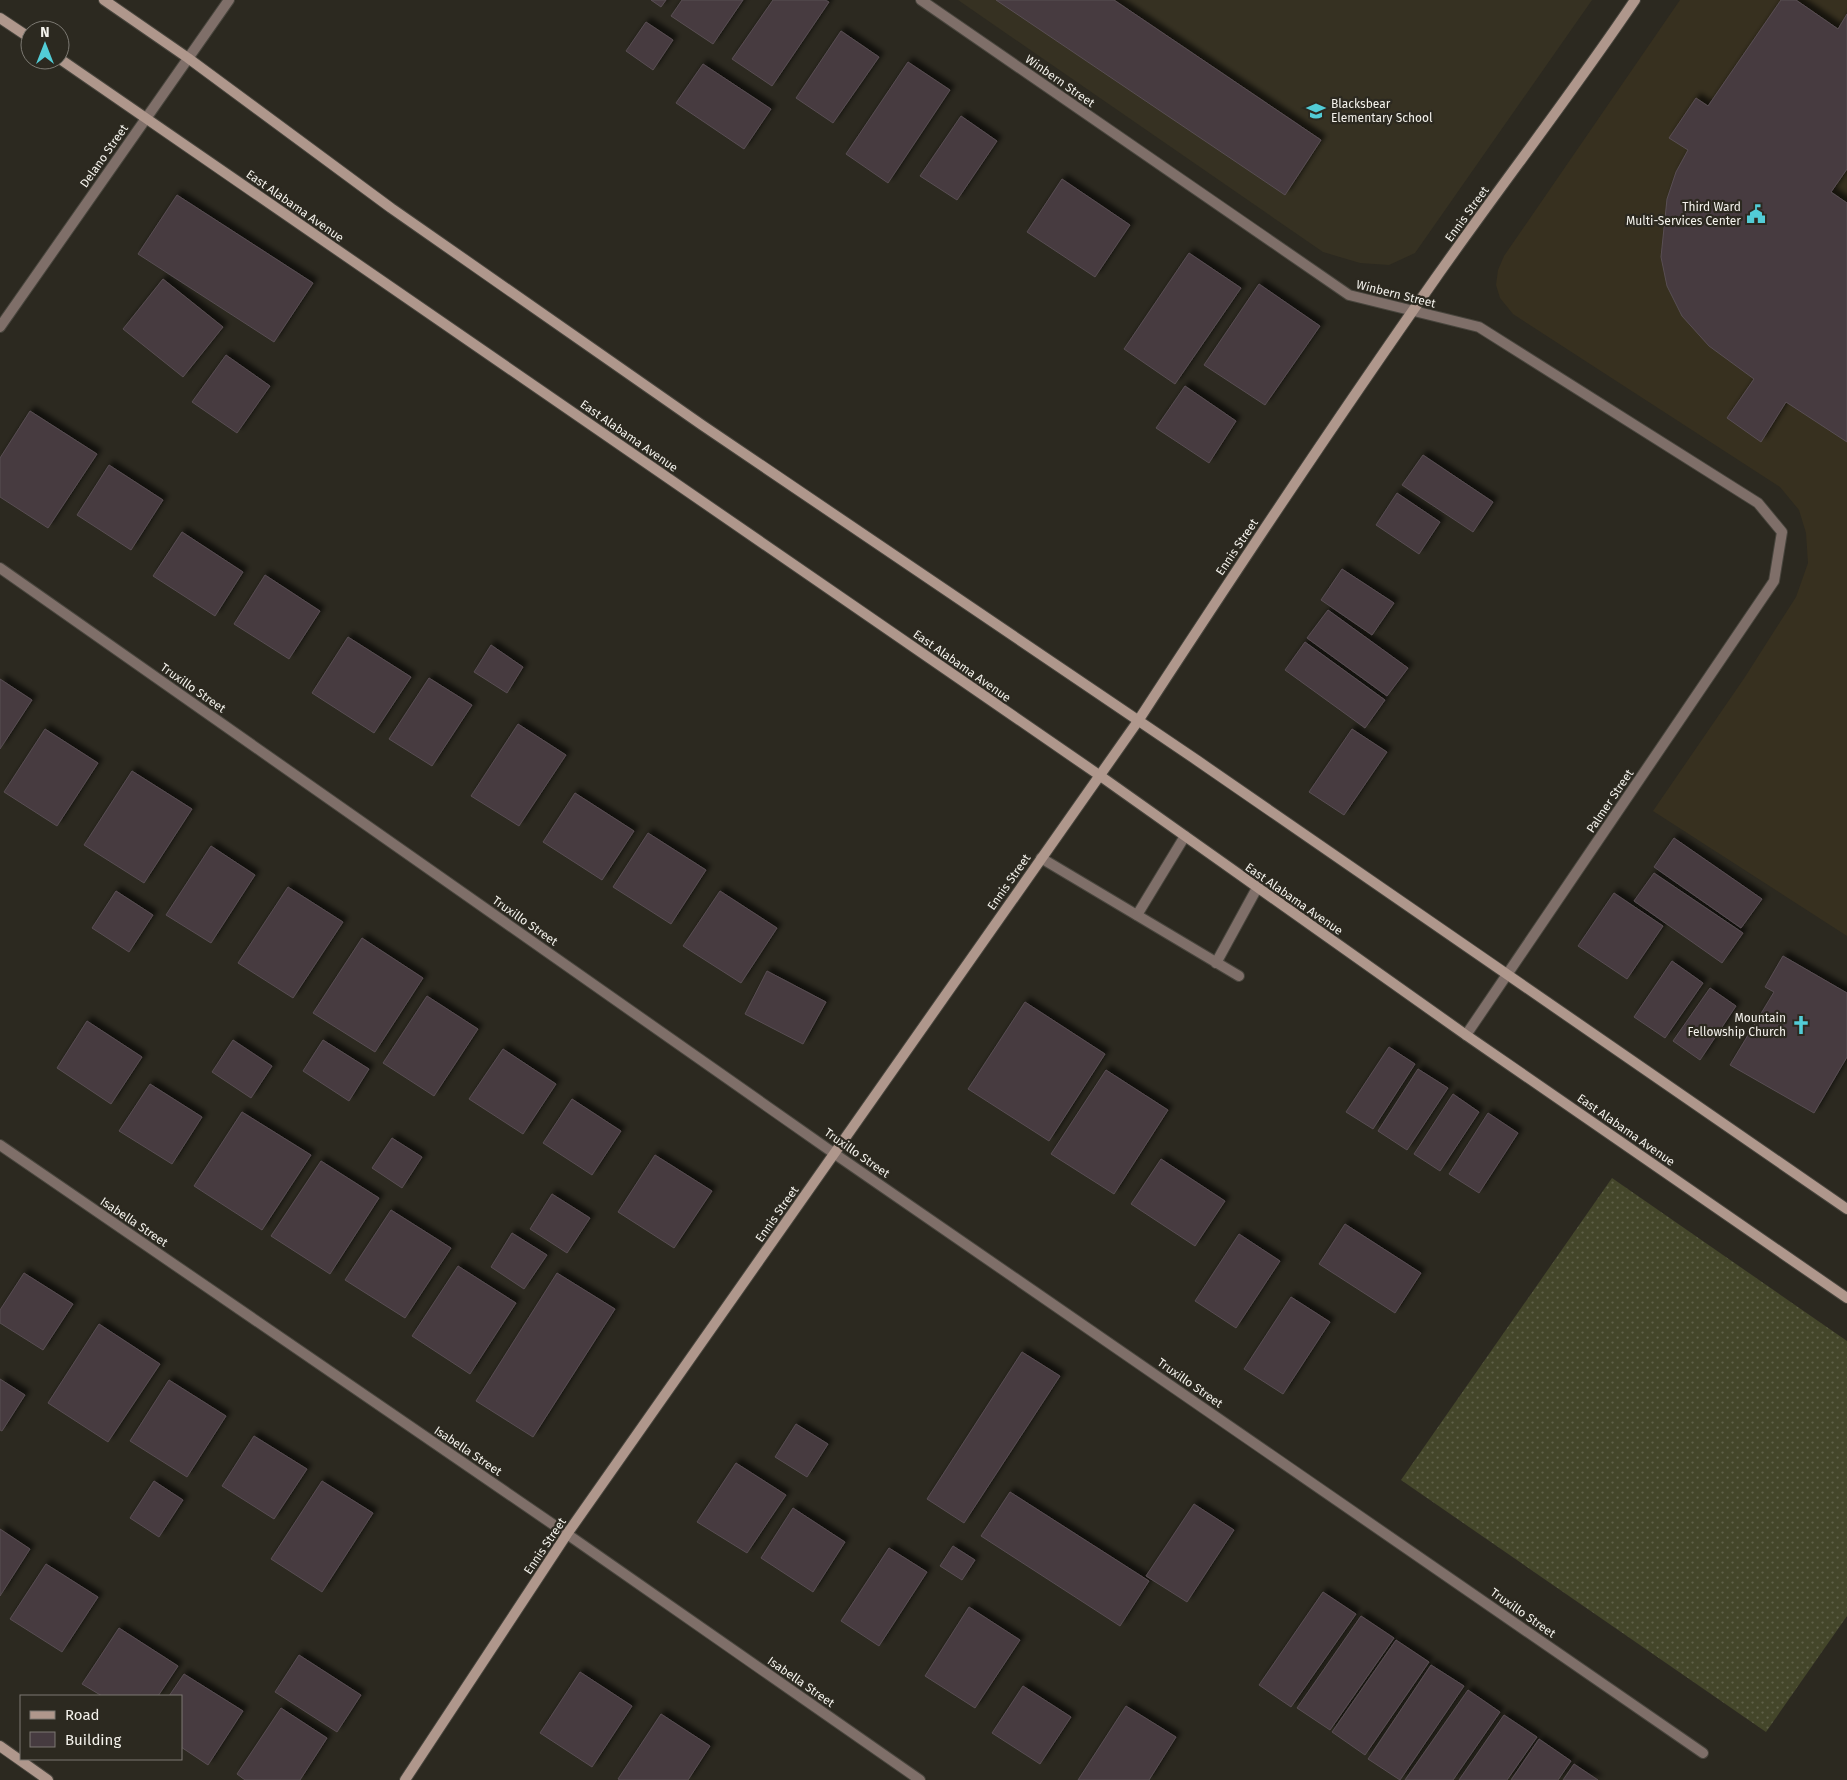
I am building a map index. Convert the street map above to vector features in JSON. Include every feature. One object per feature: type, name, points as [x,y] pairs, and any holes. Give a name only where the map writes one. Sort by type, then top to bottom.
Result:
[{"type":"street","points":[[104,0],[188,58],[391,208],[702,424],[1138,721],[1847,1209]]},
{"type":"street","name":"Delano Street","points":[[0,327],[228,0]]},
{"type":"street","name":"Winbern Street","points":[[921,0],[1349,295],[1479,327],[1758,503],[1782,532],[1774,580]]},
{"type":"street","name":"Ennis Street","points":[[405,1780],[567,1534],[835,1154],[1098,775],[1138,721],[1216,600],[1412,311],[1600,52],[1635,0]]},
{"type":"street","points":[[0,18],[20,31]]},
{"type":"street","name":"East Alabama Avenue","points":[[70,66],[1098,775],[1466,1035],[1847,1298]]},
{"type":"street","name":"Truxillo Street","points":[[0,568],[835,1154],[1703,1753]]},
{"type":"street","name":"Palmer Street","points":[[1466,1035],[1774,580]]},
{"type":"street","points":[[1137,915],[1185,836]]},
{"type":"street","points":[[1041,858],[1239,976]]},
{"type":"street","points":[[1216,962],[1257,888]]},
{"type":"street","name":"Isabella Street","points":[[0,1145],[567,1534],[920,1780]]},
{"type":"street","points":[[0,1746],[48,1780]]},
{"type":"shaded area","name":"Blacksbear Elementary School","points":[[958,0],[1592,0],[1415,253],[1389,265],[1360,263],[1323,252]]},
{"type":"shaded area","points":[[1680,0],[1847,0],[1847,936],[1653,811],[1745,677],[1796,597],[1808,563],[1806,533],[1799,510],[1780,487],[1513,314],[1500,298],[1496,285],[1498,270],[1504,256]]},
{"type":"green space","points":[[1612,1178],[1847,1341],[1847,1616],[1766,1732],[1401,1480]]},
{"type":"building","points":[[651,0],[666,0],[661,7]]},
{"type":"building","points":[[682,0],[743,0],[713,44],[671,16]]},
{"type":"building","points":[[773,0],[825,0],[829,2],[772,86],[732,59]]},
{"type":"building","points":[[996,0],[1114,0],[1321,140],[1285,195]]},
{"type":"building","name":"Third Ward Multi-Services Center","points":[[1781,0],[1796,0],[1838,29],[1847,14],[1847,169],[1831,192],[1847,203],[1847,442],[1786,402],[1761,442],[1727,418],[1754,379],[1709,346],[1682,316],[1667,286],[1661,257],[1667,199],[1676,172],[1688,150],[1669,138],[1696,98],[1708,106]]},
{"type":"building","points":[[646,22],[673,40],[653,70],[626,51]]},
{"type":"building","points":[[841,31],[879,57],[833,123],[796,98]]},
{"type":"building","points":[[908,62],[950,90],[888,183],[846,154]]},
{"type":"building","points":[[703,64],[771,109],[744,149],[676,103]]},
{"type":"building","points":[[961,116],[997,141],[957,200],[920,176]]},
{"type":"building","points":[[1062,179],[1130,225],[1095,277],[1027,232]]},
{"type":"building","points":[[177,195],[313,283],[274,342],[138,254]]},
{"type":"building","points":[[1189,253],[1241,288],[1175,384],[1124,349]]},
{"type":"building","points":[[163,279],[223,327],[183,377],[123,329]]},
{"type":"building","points":[[1259,284],[1320,326],[1265,405],[1204,365]]},
{"type":"building","points":[[226,355],[270,386],[237,433],[192,402]]},
{"type":"building","points":[[1185,386],[1236,421],[1209,463],[1156,428]]},
{"type":"building","points":[[30,411],[97,454],[48,528],[0,497],[0,458]]},
{"type":"building","points":[[1423,455],[1493,502],[1473,532],[1402,485]]},
{"type":"building","points":[[109,465],[163,500],[131,550],[77,515]]},
{"type":"building","points":[[1397,493],[1440,522],[1419,554],[1376,525]]},
{"type":"building","points":[[182,532],[243,572],[215,616],[153,576]]},
{"type":"building","points":[[1342,569],[1394,603],[1372,635],[1321,600]]},
{"type":"building","points":[[265,575],[320,611],[289,659],[234,624]]},
{"type":"building","points":[[1328,610],[1408,668],[1387,696],[1307,638]]},
{"type":"building","points":[[348,637],[411,677],[374,733],[312,693]]},
{"type":"building","points":[[1305,642],[1385,700],[1365,728],[1285,670]]},
{"type":"building","points":[[491,645],[523,667],[507,693],[474,672]]},
{"type":"building","points":[[429,678],[472,705],[432,766],[389,739]]},
{"type":"building","points":[[0,679],[32,700],[0,749]]},
{"type":"building","points":[[518,724],[566,755],[519,826],[471,796]]},
{"type":"building","points":[[45,729],[98,763],[57,826],[4,792]]},
{"type":"building","points":[[1352,729],[1387,752],[1344,815],[1309,792]]},
{"type":"building","points":[[132,771],[192,809],[144,883],[84,845]]},
{"type":"building","points":[[575,793],[634,831],[602,880],[543,842]]},
{"type":"building","points":[[648,833],[706,870],[671,924],[613,887]]},
{"type":"building","points":[[1674,838],[1762,899],[1741,928],[1654,867]]},
{"type":"building","points":[[211,846],[255,875],[211,943],[166,915]]},
{"type":"building","points":[[1654,873],[1743,933],[1722,963],[1634,901]]},
{"type":"building","points":[[288,887],[343,922],[293,998],[238,963]]},
{"type":"building","points":[[116,891],[153,915],[129,952],[92,928]]},
{"type":"building","points":[[720,891],[777,928],[741,983],[683,946]]},
{"type":"building","points":[[1614,893],[1663,926],[1627,979],[1578,946]]},
{"type":"building","points":[[362,938],[423,978],[375,1052],[313,1013]]},
{"type":"building","name":"Mountain Fellowship Church","points":[[1783,956],[1847,993],[1847,1057],[1814,1113],[1730,1065],[1774,992],[1765,987]]},
{"type":"building","points":[[1672,961],[1703,983],[1665,1038],[1634,1017]]},
{"type":"building","points":[[767,971],[826,1002],[803,1044],[745,1014]]},
{"type":"building","points":[[1710,988],[1736,1006],[1700,1060],[1673,1041]]},
{"type":"building","points":[[427,996],[478,1029],[434,1096],[383,1063]]},
{"type":"building","points":[[1025,1002],[1105,1054],[1049,1141],[968,1089]]},
{"type":"building","points":[[87,1021],[142,1057],[111,1104],[57,1068]]},
{"type":"building","points":[[233,1040],[272,1066],[251,1098],[212,1072]]},
{"type":"building","points":[[323,1040],[369,1069],[349,1101],[303,1071]]},
{"type":"building","points":[[1389,1047],[1415,1064],[1373,1129],[1346,1112]]},
{"type":"building","points":[[503,1049],[556,1084],[523,1134],[469,1099]]},
{"type":"building","points":[[1418,1069],[1448,1088],[1407,1150],[1378,1131]]},
{"type":"building","points":[[1106,1070],[1168,1110],[1114,1194],[1051,1154]]},
{"type":"building","points":[[150,1084],[202,1117],[172,1164],[119,1131]]},
{"type":"building","points":[[1453,1094],[1479,1112],[1440,1171],[1414,1154]]},
{"type":"building","points":[[572,1099],[621,1131],[592,1175],[543,1143]]},
{"type":"building","points":[[242,1112],[311,1155],[262,1230],[194,1186]]},
{"type":"building","points":[[1488,1113],[1518,1133],[1479,1193],[1449,1174]]},
{"type":"building","points":[[392,1138],[422,1157],[402,1188],[372,1168]]},
{"type":"building","points":[[655,1155],[712,1191],[674,1248],[618,1212]]},
{"type":"building","points":[[1161,1159],[1225,1201],[1195,1246],[1131,1204]]},
{"type":"building","points":[[321,1161],[379,1198],[330,1274],[271,1236]]},
{"type":"building","points":[[552,1194],[590,1218],[567,1253],[530,1229]]},
{"type":"building","points":[[391,1210],[451,1248],[405,1318],[345,1280]]},
{"type":"building","points":[[1345,1224],[1421,1273],[1395,1313],[1319,1264]]},
{"type":"building","points":[[512,1233],[547,1255],[524,1289],[491,1267]]},
{"type":"building","points":[[1239,1234],[1280,1261],[1236,1328],[1195,1301]]},
{"type":"building","points":[[458,1266],[516,1303],[470,1374],[412,1336]]},
{"type":"building","points":[[24,1273],[73,1304],[43,1350],[0,1323],[0,1310]]},
{"type":"building","points":[[557,1273],[615,1309],[533,1437],[476,1401]]},
{"type":"building","points":[[1291,1297],[1330,1322],[1283,1394],[1244,1369]]},
{"type":"building","points":[[99,1324],[160,1364],[108,1442],[48,1403]]},
{"type":"building","points":[[1022,1352],[1060,1376],[964,1523],[927,1499]]},
{"type":"building","points":[[0,1379],[25,1395],[2,1431],[0,1430]]},
{"type":"building","points":[[169,1380],[226,1416],[187,1477],[130,1441]]},
{"type":"building","points":[[796,1424],[828,1444],[807,1477],[775,1457]]},
{"type":"building","points":[[254,1436],[307,1469],[274,1519],[222,1486]]},
{"type":"building","points":[[736,1463],[786,1495],[747,1553],[697,1522]]},
{"type":"building","points":[[154,1481],[183,1500],[159,1537],[130,1518]]},
{"type":"building","points":[[322,1481],[373,1513],[322,1592],[271,1559]]},
{"type":"building","points":[[1010,1492],[1149,1581],[1120,1626],[981,1536]]},
{"type":"building","points":[[1194,1504],[1234,1530],[1187,1602],[1146,1576]]},
{"type":"building","points":[[793,1508],[845,1542],[813,1592],[761,1558]]},
{"type":"building","points":[[0,1529],[30,1549],[0,1596]]},
{"type":"building","points":[[953,1546],[975,1560],[962,1580],[940,1566]]},
{"type":"building","points":[[889,1548],[927,1572],[879,1646],[841,1621]]},
{"type":"building","points":[[46,1564],[98,1597],[62,1652],[10,1619]]},
{"type":"building","points":[[1323,1592],[1356,1614],[1291,1707],[1259,1685]]},
{"type":"building","points":[[969,1607],[1020,1640],[975,1708],[925,1676]]},
{"type":"building","points":[[1361,1616],[1394,1638],[1330,1730],[1297,1708]]},
{"type":"building","points":[[119,1628],[178,1666],[159,1695],[100,1695],[82,1684]]},
{"type":"building","points":[[1396,1640],[1429,1662],[1365,1755],[1332,1732]]},
{"type":"building","points":[[299,1655],[361,1695],[337,1732],[275,1692]]},
{"type":"building","points":[[1431,1665],[1464,1686],[1400,1780],[1368,1759]]},
{"type":"building","points":[[580,1672],[632,1706],[592,1767],[540,1733]]},
{"type":"building","points":[[184,1674],[243,1711],[208,1765],[182,1748],[182,1695],[170,1695]]},
{"type":"building","points":[[1023,1686],[1071,1717],[1040,1764],[992,1733]]},
{"type":"building","points":[[1468,1690],[1500,1712],[1453,1780],[1405,1780]]},
{"type":"building","points":[[1126,1706],[1176,1737],[1149,1780],[1078,1780]]},
{"type":"building","points":[[281,1708],[327,1738],[300,1780],[245,1780],[237,1774]]},
{"type":"building","points":[[661,1714],[710,1746],[688,1780],[618,1779]]},
{"type":"building","points":[[1504,1715],[1537,1737],[1507,1780],[1459,1780]]},
{"type":"building","points":[[1539,1739],[1571,1761],[1558,1780],[1511,1780]]},
{"type":"building","points":[[1574,1764],[1598,1780],[1563,1780]]},
{"type":"place","name":"Blacksbear Elementary School","points":[[1316,111]]},
{"type":"place","name":"Third Ward Multi-Services Center","points":[[1756,214]]},
{"type":"place","name":"Mountain Fellowship Church","points":[[1801,1025]]}]
